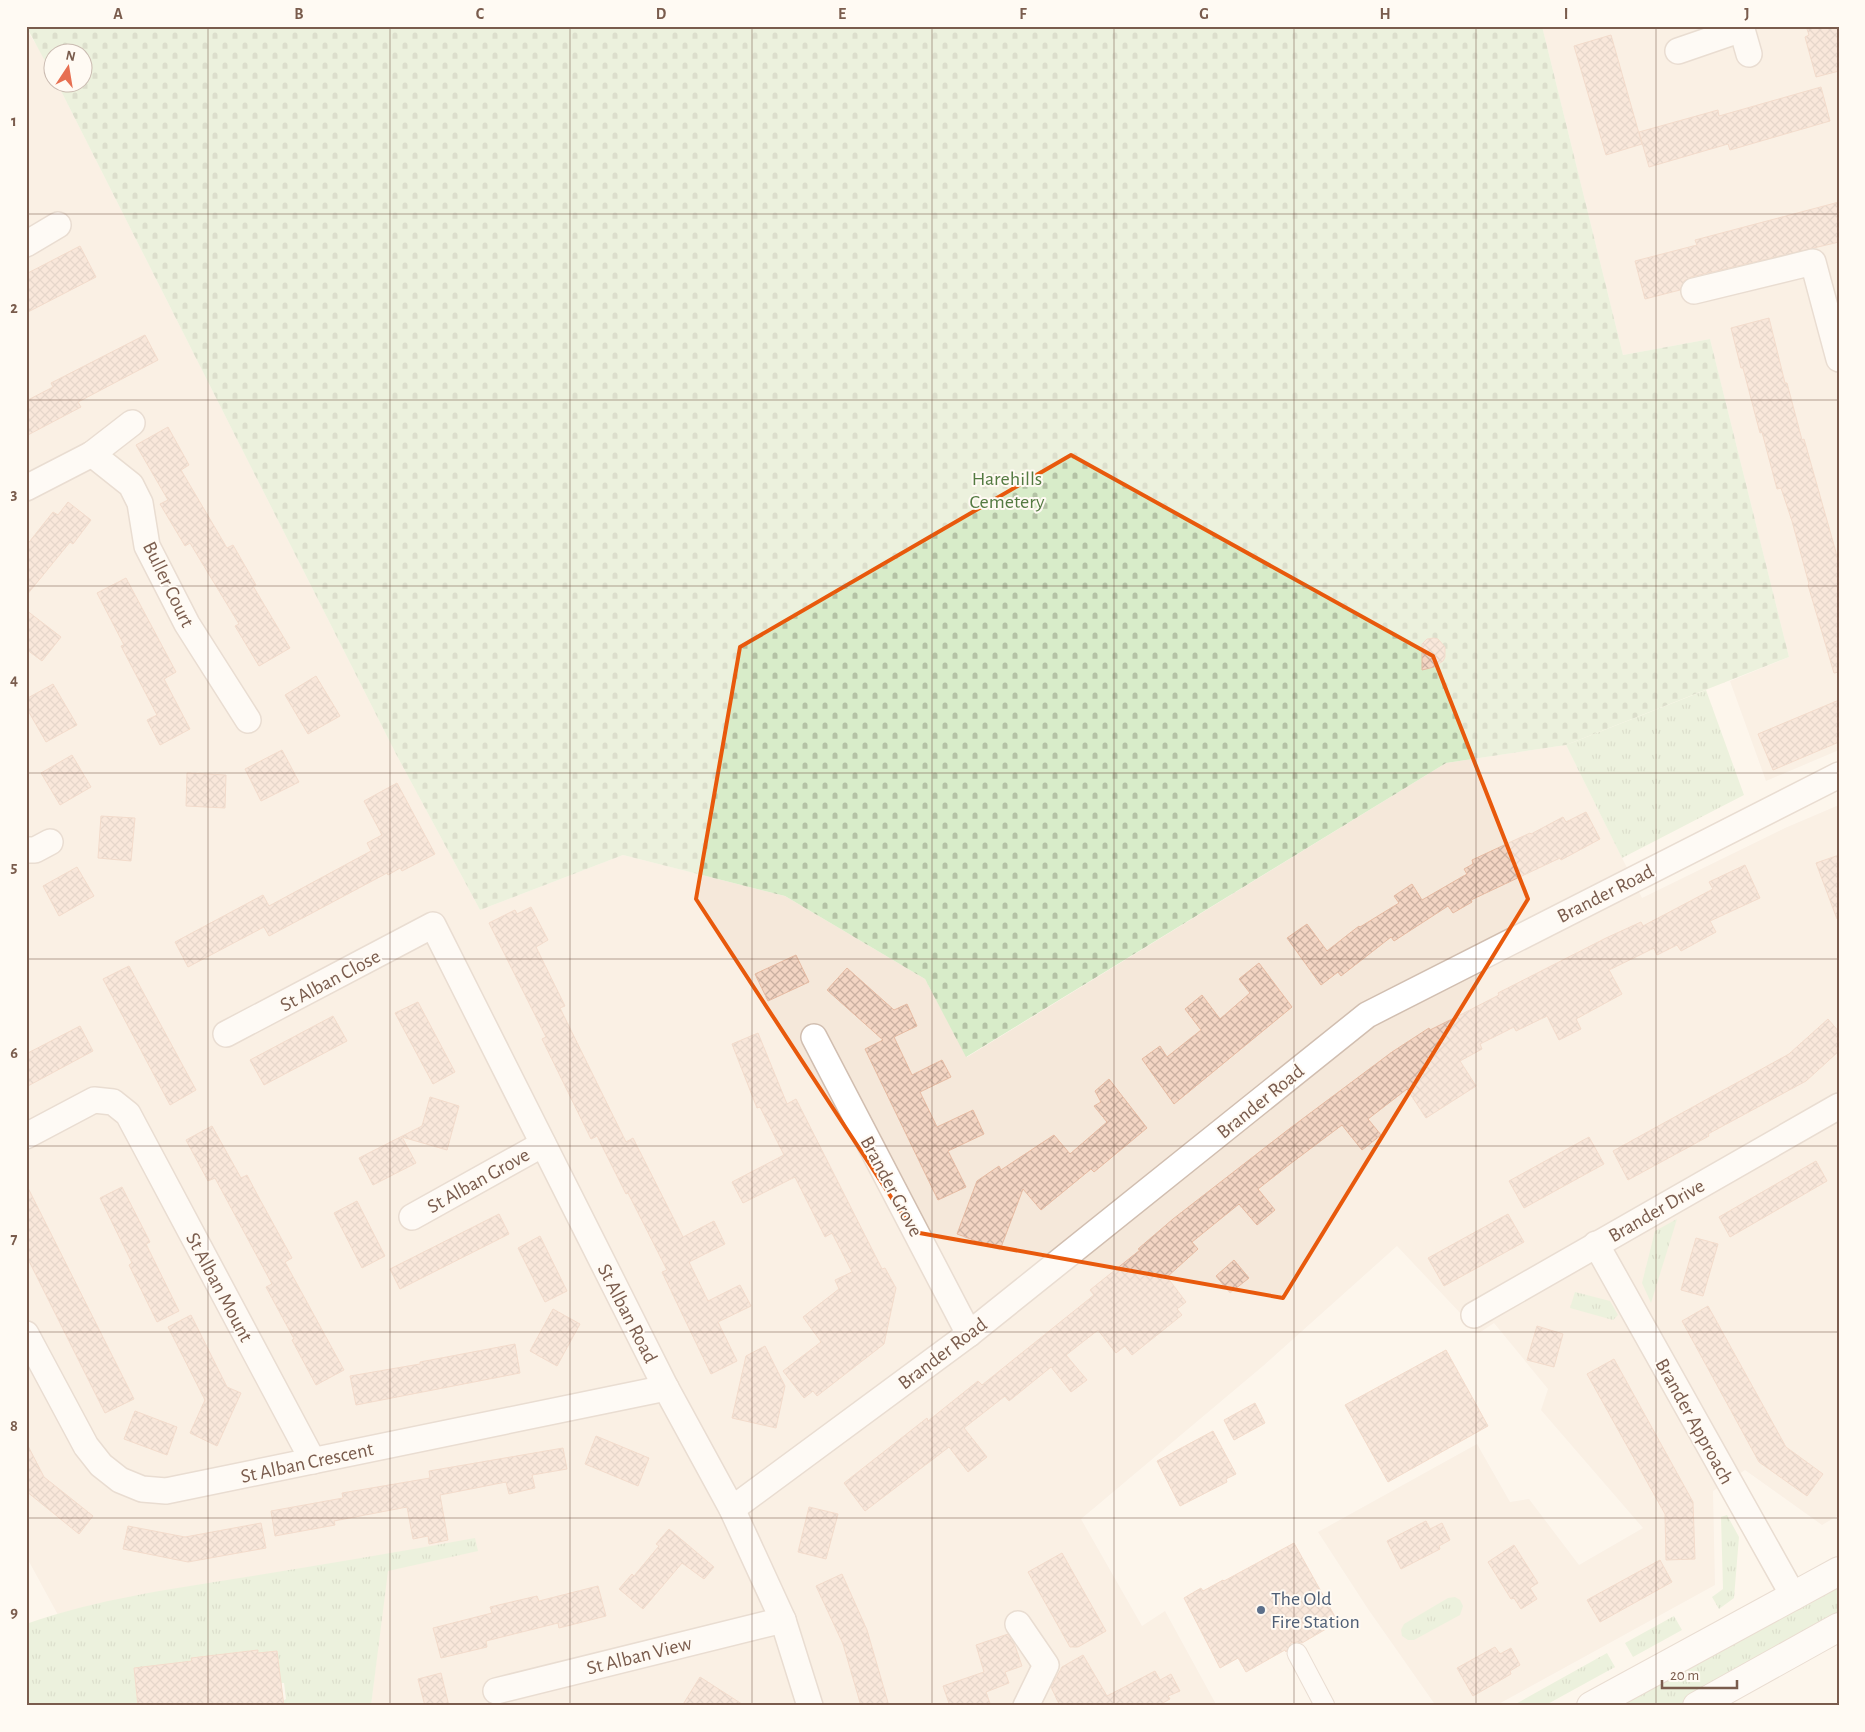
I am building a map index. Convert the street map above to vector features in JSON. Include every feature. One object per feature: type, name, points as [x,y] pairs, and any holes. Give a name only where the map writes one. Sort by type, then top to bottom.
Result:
[{"type":"street","points":[[1678,51],[1741,28],[1749,54]]},
{"type":"street","points":[[26,244],[58,225]]},
{"type":"street","points":[[1694,291],[1813,262],[1839,359]]},
{"type":"street","points":[[26,488],[92,454],[132,423]]},
{"type":"street","name":"Buller Court","points":[[92,454],[131,484],[140,503],[147,546],[187,624],[248,720]]},
{"type":"street","name":"Brander Road","points":[[732,1509],[969,1334],[1367,1015],[1839,775]]},
{"type":"street","points":[[26,850],[35,850],[50,842]]},
{"type":"street","name":"St Alban Close","points":[[226,1034],[433,925]]},
{"type":"street","name":"St Alban Road","points":[[433,925],[666,1388],[732,1509],[782,1620],[810,1706]]},
{"type":"street","name":"Brander Grove","points":[[814,1037],[969,1334]]},
{"type":"street","name":"St Alban Mount","points":[[26,1136],[94,1100],[113,1102],[128,1114],[313,1460]]},
{"type":"street","name":"Brander Drive","points":[[1474,1315],[1839,1106]]},
{"type":"street","name":"St Alban Grove","points":[[412,1217],[543,1144]]},
{"type":"street","name":"Brander Approach","points":[[1596,1244],[1794,1597]]},
{"type":"street","name":"St Alban Crescent","points":[[26,1334],[86,1446],[101,1465],[120,1480],[142,1489],[166,1491],[666,1388]]},
{"type":"street","points":[[1591,1706],[1839,1572]]},
{"type":"street","name":"St Alban View","points":[[496,1691],[782,1620]]},
{"type":"street","points":[[1018,1624],[1046,1666],[1026,1706]]},
{"type":"street","points":[[1697,1706],[1839,1627]]},
{"type":"street","points":[[1297,1652],[1325,1706]]},
{"type":"highlighted area","points":[[1071,455],[1433,656],[1528,899],[1283,1298],[914,1232],[696,899],[740,647]]},
{"type":"shaded area","points":[[1542,26],[1839,26],[1839,750],[1766,781],[1730,681],[1789,657],[1710,339],[1623,355]]},
{"type":"shaded area","points":[[26,29],[42,54],[42,92],[62,92],[396,754],[480,910],[623,855],[785,896],[925,979],[967,1057],[1446,763],[1566,745],[1642,898],[1785,828],[1839,805],[1839,1515],[1822,1525],[1745,1470],[1713,1491],[1715,1585],[1495,1706],[1436,1706],[1368,1609],[1318,1532],[1477,1444],[1510,1502],[1529,1499],[1579,1565],[1643,1528],[1541,1410],[1548,1389],[1494,1323],[1479,1333],[1397,1246],[1263,1366],[1081,1519],[1142,1626],[1165,1611],[1217,1706],[371,1706],[387,1571],[58,1615],[26,1556]]},
{"type":"green space","name":"Harehills Cemetery","points":[[26,26],[1542,26],[1623,355],[1710,339],[1789,657],[1566,745],[1446,763],[966,1057],[925,979],[785,896],[623,855],[480,910],[396,754],[62,92],[92,92],[92,42],[42,42],[42,56]]},
{"type":"green space","points":[[1706,690],[1744,795],[1622,858],[1566,745]]},
{"type":"green space","points":[[1677,1219],[1651,1303],[1642,1283],[1655,1231]]},
{"type":"green space","points":[[1575,1292],[1610,1301],[1618,1315],[1613,1320],[1570,1308]]},
{"type":"green space","points":[[1727,1515],[1739,1537],[1734,1598],[1719,1609],[1712,1597],[1723,1589],[1721,1517]]},
{"type":"green space","points":[[475,1538],[478,1551],[388,1571],[371,1706],[284,1706],[284,1700],[286,1699],[284,1683],[281,1683],[277,1651],[258,1653],[258,1650],[192,1658],[192,1661],[134,1668],[138,1706],[26,1706],[26,1624],[107,1601]]},
{"type":"green space","points":[[1839,1578],[1839,1615],[1679,1706],[1614,1706]]},
{"type":"green space","points":[[1455,1597],[1460,1600],[1463,1606],[1460,1615],[1414,1640],[1408,1640],[1402,1636],[1401,1630],[1404,1624],[1448,1598]]},
{"type":"green space","points":[[1674,1616],[1682,1630],[1633,1657],[1625,1643]]},
{"type":"green space","points":[[1607,1653],[1615,1667],[1544,1706],[1512,1706]]},
{"type":"building","points":[[1806,26],[1836,26],[1839,35],[1839,71],[1816,77],[1805,37],[1809,35]]},
{"type":"building","points":[[1611,35],[1642,144],[1606,155],[1574,46]]},
{"type":"building","points":[[1821,87],[1830,121],[1730,150],[1728,144],[1649,167],[1639,132],[1718,110],[1719,116]]},
{"type":"building","points":[[1839,202],[1839,242],[1691,277],[1684,281],[1680,290],[1645,299],[1635,261],[1697,245],[1695,240]]},
{"type":"building","points":[[80,246],[96,277],[26,313],[26,274]]},
{"type":"building","points":[[1769,318],[1785,383],[1787,383],[1802,440],[1804,439],[1839,563],[1839,672],[1834,673],[1808,585],[1792,521],[1781,488],[1777,489],[1731,328]]},
{"type":"building","points":[[145,335],[158,360],[78,402],[81,407],[26,436],[26,401],[53,387],[51,383]]},
{"type":"building","points":[[168,427],[189,465],[181,470],[227,548],[233,545],[256,585],[253,586],[290,648],[259,666],[235,626],[239,624],[190,543],[185,546],[160,504],[168,500],[136,445]]},
{"type":"building","points":[[68,502],[91,520],[73,544],[70,542],[26,596],[26,546],[53,512],[58,515]]},
{"type":"building","points":[[126,578],[176,672],[164,679],[190,729],[160,745],[147,720],[157,715],[121,646],[124,645],[97,593]]},
{"type":"building","points":[[26,610],[61,637],[42,661],[26,649]]},
{"type":"building","points":[[1427,639],[1438,639],[1445,647],[1445,657],[1443,661],[1434,667],[1422,670],[1422,644]]},
{"type":"building","points":[[316,676],[340,716],[308,734],[285,695]]},
{"type":"building","points":[[53,684],[77,725],[46,742],[26,707],[26,699]]},
{"type":"building","points":[[1839,700],[1839,742],[1773,770],[1758,734]]},
{"type":"building","points":[[282,750],[299,782],[261,801],[245,769]]},
{"type":"building","points":[[72,755],[91,787],[60,805],[41,773]]},
{"type":"building","points":[[187,773],[226,775],[225,808],[186,806]]},
{"type":"building","points":[[397,783],[435,854],[402,871],[400,868],[388,875],[387,873],[269,936],[264,927],[188,967],[175,942],[263,895],[269,906],[371,851],[367,843],[382,835],[364,801]]},
{"type":"building","points":[[1586,812],[1600,839],[1561,860],[1560,858],[1471,900],[1472,902],[1453,913],[1448,906],[1394,941],[1391,937],[1341,976],[1338,972],[1321,985],[1287,938],[1307,924],[1327,951],[1359,926],[1399,903],[1394,896],[1412,884],[1422,900],[1467,874],[1464,869],[1473,864],[1472,860],[1531,834],[1563,817],[1566,822]]},
{"type":"building","points":[[101,816],[135,818],[131,861],[98,858]]},
{"type":"building","points":[[1839,855],[1839,919],[1837,919],[1816,863]]},
{"type":"building","points":[[1745,865],[1760,898],[1710,921],[1716,932],[1681,951],[1677,945],[1657,955],[1654,948],[1609,970],[1622,994],[1576,1019],[1581,1029],[1559,1040],[1547,1016],[1516,1031],[1514,1027],[1480,1044],[1482,1049],[1460,1061],[1476,1086],[1426,1118],[1407,1089],[1368,1119],[1381,1135],[1362,1150],[1342,1125],[1290,1164],[1258,1189],[1275,1210],[1257,1225],[1239,1204],[1192,1242],[1198,1249],[1167,1277],[1186,1302],[1177,1309],[1182,1315],[1132,1355],[1125,1346],[1116,1353],[1098,1330],[1066,1355],[1087,1380],[1071,1392],[1051,1367],[1009,1401],[1005,1396],[964,1428],[987,1457],[968,1472],[949,1447],[865,1511],[844,1483],[927,1418],[928,1421],[978,1381],[982,1385],[1094,1295],[1090,1290],[1140,1250],[1138,1249],[1173,1219],[1392,1052],[1429,1028],[1430,1030],[1464,1013],[1499,995],[1498,993],[1606,938],[1641,922],[1643,926],[1713,889],[1709,882]]},
{"type":"building","points":[[77,867],[94,896],[59,916],[43,886]]},
{"type":"building","points":[[531,907],[548,940],[536,947],[565,1006],[560,1008],[626,1142],[633,1138],[683,1237],[714,1221],[725,1244],[689,1262],[708,1301],[740,1285],[751,1306],[718,1322],[737,1361],[711,1374],[662,1272],[667,1270],[597,1136],[591,1139],[542,1039],[546,1037],[489,923],[515,910],[517,914]]},
{"type":"building","points":[[796,955],[809,982],[768,1001],[755,974]]},
{"type":"building","points":[[1259,963],[1292,1007],[1174,1104],[1142,1059],[1160,1046],[1167,1057],[1201,1030],[1185,1009],[1202,995],[1220,1019],[1250,993],[1239,979]]},
{"type":"building","points":[[129,966],[196,1090],[170,1105],[103,979]]},
{"type":"building","points":[[847,968],[894,1010],[907,1004],[917,1026],[894,1037],[912,1075],[942,1060],[951,1077],[920,1092],[937,1127],[973,1110],[984,1134],[948,1151],[966,1187],[938,1200],[865,1049],[883,1040],[827,990]]},
{"type":"building","points":[[418,1002],[455,1072],[433,1084],[395,1013]]},
{"type":"building","points":[[333,1016],[347,1041],[264,1085],[250,1060]]},
{"type":"building","points":[[1828,1019],[1839,1032],[1839,1051],[1806,1081],[1628,1180],[1613,1151],[1789,1054]]},
{"type":"building","points":[[80,1026],[93,1051],[26,1087],[26,1054]]},
{"type":"building","points":[[758,1033],[787,1104],[796,1099],[882,1269],[885,1268],[896,1288],[884,1344],[817,1396],[813,1391],[804,1398],[783,1371],[821,1342],[803,1317],[839,1289],[835,1280],[852,1272],[832,1233],[825,1237],[795,1177],[743,1203],[732,1182],[784,1155],[760,1107],[757,1108],[732,1044]]},
{"type":"building","points":[[1109,1079],[1147,1128],[1094,1172],[1091,1169],[1041,1210],[1023,1189],[1000,1250],[957,1234],[977,1181],[999,1166],[1001,1170],[1054,1135],[1070,1154],[1107,1122],[1094,1106],[1101,1102],[1095,1091]]},
{"type":"building","points":[[430,1097],[459,1106],[447,1150],[402,1137],[416,1163],[373,1185],[359,1158],[422,1126]]},
{"type":"building","points":[[212,1126],[241,1178],[247,1175],[292,1258],[285,1262],[344,1370],[316,1385],[266,1287],[272,1284],[215,1178],[208,1181],[186,1140]]},
{"type":"building","points":[[1589,1137],[1604,1164],[1524,1208],[1509,1181]]},
{"type":"building","points":[[1816,1161],[1827,1181],[1730,1237],[1719,1217]]},
{"type":"building","points":[[26,1184],[134,1399],[105,1413],[26,1255]]},
{"type":"building","points":[[122,1187],[150,1242],[146,1244],[179,1311],[157,1322],[129,1265],[132,1263],[100,1198]]},
{"type":"building","points":[[357,1201],[385,1256],[362,1268],[334,1213]]},
{"type":"building","points":[[499,1214],[509,1234],[400,1289],[390,1269]]},
{"type":"building","points":[[1508,1214],[1524,1242],[1444,1286],[1428,1258]]},
{"type":"building","points":[[540,1236],[567,1291],[545,1302],[518,1248]]},
{"type":"building","points":[[1696,1238],[1718,1244],[1703,1296],[1681,1290]]},
{"type":"building","points":[[1234,1260],[1249,1278],[1230,1293],[1216,1276]]},
{"type":"building","points":[[1708,1306],[1786,1447],[1823,1474],[1807,1496],[1759,1462],[1682,1321]]},
{"type":"building","points":[[553,1309],[580,1324],[557,1366],[530,1351]]},
{"type":"building","points":[[191,1315],[227,1387],[241,1393],[217,1446],[190,1433],[205,1400],[168,1327]]},
{"type":"building","points":[[1537,1326],[1563,1334],[1554,1367],[1527,1360]]},
{"type":"building","points":[[515,1344],[520,1373],[356,1405],[350,1376],[420,1364],[420,1362]]},
{"type":"building","points":[[765,1346],[785,1386],[776,1428],[732,1418],[746,1356]]},
{"type":"building","points":[[1446,1350],[1488,1426],[1388,1482],[1345,1405]]},
{"type":"building","points":[[1614,1359],[1693,1502],[1695,1559],[1666,1560],[1665,1514],[1587,1374]]},
{"type":"building","points":[[1255,1403],[1265,1423],[1234,1440],[1224,1420]]},
{"type":"building","points":[[135,1411],[177,1427],[167,1455],[124,1439]]},
{"type":"building","points":[[1213,1431],[1236,1474],[1226,1479],[1227,1482],[1180,1506],[1157,1461]]},
{"type":"building","points":[[596,1436],[649,1458],[638,1486],[585,1464]]},
{"type":"building","points":[[26,1442],[44,1477],[93,1516],[79,1534],[26,1491]]},
{"type":"building","points":[[563,1448],[567,1469],[532,1475],[535,1488],[509,1494],[506,1482],[440,1495],[448,1540],[429,1544],[428,1536],[413,1539],[407,1507],[334,1521],[335,1525],[275,1536],[271,1511],[343,1498],[342,1493],[430,1478],[429,1471]]},
{"type":"building","points":[[809,1507],[838,1514],[826,1559],[798,1552]]},
{"type":"building","points":[[1426,1521],[1430,1529],[1442,1523],[1450,1540],[1439,1546],[1440,1549],[1401,1569],[1387,1541]]},
{"type":"building","points":[[261,1523],[266,1548],[188,1562],[123,1549],[128,1526],[185,1537]]},
{"type":"building","points":[[669,1529],[714,1567],[704,1579],[682,1563],[643,1609],[619,1589],[632,1574],[634,1576],[659,1546],[656,1544]]},
{"type":"building","name":"The Old Fire Station","points":[[1294,1543],[1338,1622],[1302,1643],[1291,1643],[1286,1652],[1285,1650],[1246,1672],[1238,1658],[1220,1668],[1184,1598],[1201,1588],[1203,1591],[1224,1581]]},
{"type":"building","points":[[1514,1545],[1538,1583],[1530,1588],[1537,1599],[1521,1609],[1514,1598],[1511,1599],[1488,1562]]},
{"type":"building","points":[[1062,1553],[1106,1631],[1078,1647],[1070,1647],[1028,1572]]},
{"type":"building","points":[[1660,1560],[1672,1582],[1600,1622],[1587,1600]]},
{"type":"building","points":[[842,1574],[867,1630],[889,1706],[861,1706],[843,1644],[816,1586]]},
{"type":"building","points":[[598,1586],[606,1616],[559,1628],[558,1623],[486,1641],[487,1647],[441,1658],[433,1628],[492,1613],[490,1607],[537,1596],[539,1601]]},
{"type":"building","points":[[1008,1634],[1014,1643],[1022,1666],[1005,1672],[1009,1683],[986,1692],[991,1706],[950,1706],[943,1686],[984,1672],[976,1645]]},
{"type":"building","points":[[1495,1647],[1500,1654],[1511,1648],[1520,1665],[1510,1671],[1511,1674],[1473,1696],[1457,1668]]},
{"type":"building","points":[[258,1650],[258,1653],[277,1651],[284,1706],[138,1706],[134,1668],[192,1661],[191,1658]]},
{"type":"building","points":[[1083,1655],[1107,1696],[1155,1671],[1160,1680],[1171,1674],[1180,1691],[1168,1696],[1170,1699],[1157,1706],[1060,1706],[1051,1687],[1062,1667]]},
{"type":"building","points":[[441,1673],[449,1706],[425,1706],[418,1679]]},
{"type":"building","points":[[700,1677],[745,1706],[682,1706]]},
{"type":"place","name":"The Old Fire Station","points":[[1261,1610]]}]
